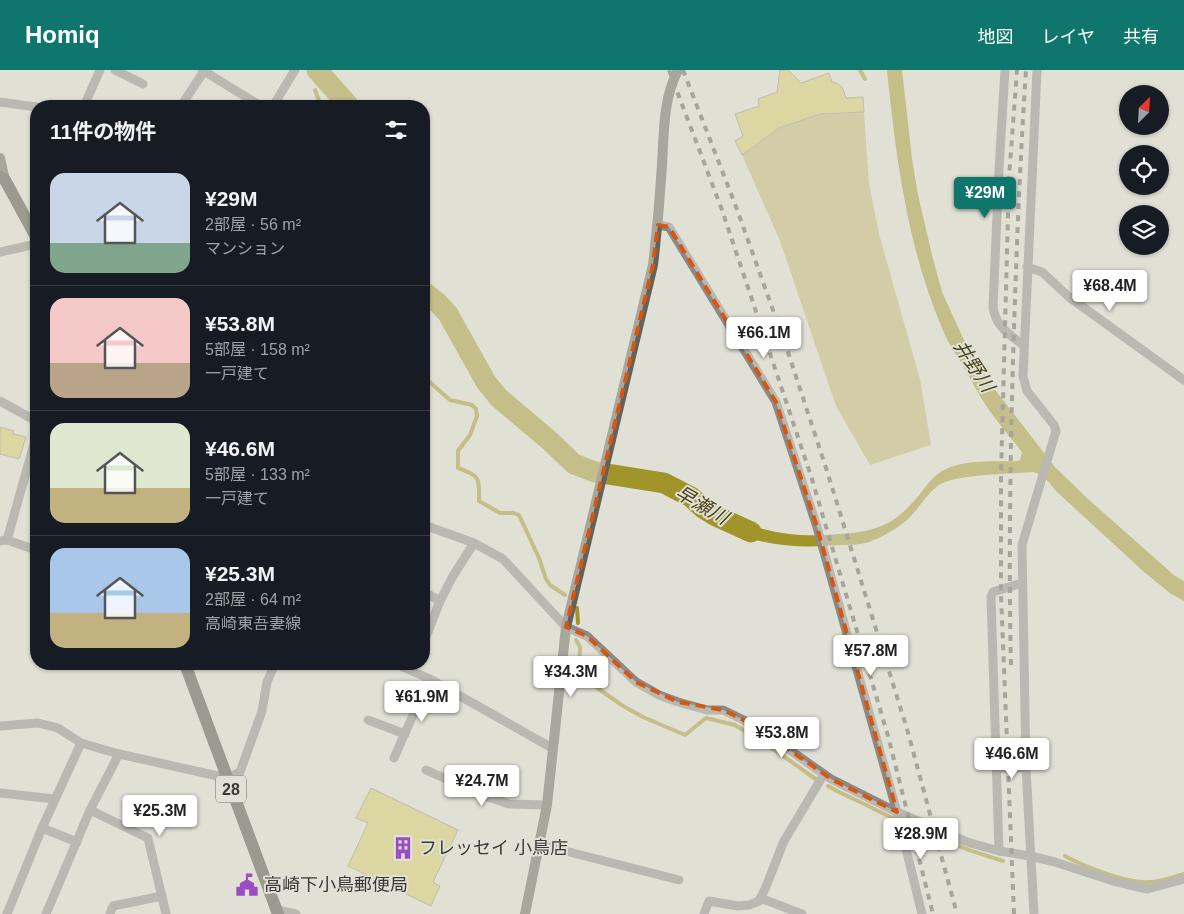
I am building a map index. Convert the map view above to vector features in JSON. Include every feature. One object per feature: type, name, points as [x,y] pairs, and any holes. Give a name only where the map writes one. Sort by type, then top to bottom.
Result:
[{"type":"main road","points":[[3,178],[30,222]]},
{"type":"main road","name":"28","points":[[187,670],[278,912]]},
{"type":"street","points":[[87,100],[100,70]]},
{"type":"street","points":[[116,70],[143,84]]},
{"type":"street","points":[[277,100],[295,70]]},
{"type":"street","points":[[524,914],[547,805],[566,627],[653,265],[658,225],[666,105],[671,84],[678,70]]},
{"type":"street","points":[[1005,70],[998,169],[993,307],[998,325],[1024,345]]},
{"type":"street","points":[[1034,914],[1026,768],[1022,583],[1023,539],[1056,431],[1054,425],[1024,385],[1027,267],[1037,70]]},
{"type":"street","points":[[185,100],[205,71],[251,100]]},
{"type":"street","points":[[0,102],[30,106]]},
{"type":"street","points":[[0,158],[3,178]]},
{"type":"street","points":[[658,225],[669,227],[776,402],[823,549],[897,812],[922,914]]},
{"type":"street","points":[[0,252],[30,245]]},
{"type":"street","points":[[1027,267],[1042,272],[1076,302],[1184,380]]},
{"type":"street","points":[[0,401],[30,418]]},
{"type":"street","points":[[30,456],[3,541],[30,548]]},
{"type":"street","points":[[430,526],[474,543],[503,559],[566,627],[587,636],[636,682],[659,695],[678,702],[707,710],[722,710],[754,725],[824,774],[897,812],[967,842],[999,851],[1055,862],[1113,881],[1147,888],[1184,880]]},
{"type":"street","points":[[430,627],[452,576],[474,543]]},
{"type":"street","points":[[999,851],[991,597],[993,592],[1022,583]]},
{"type":"street","points":[[430,595],[440,601]]},
{"type":"street","points":[[0,726],[38,724],[58,728],[80,743],[119,754],[228,778],[240,772],[262,711],[267,682],[272,670]]},
{"type":"street","points":[[417,670],[429,679],[552,748]]},
{"type":"street","points":[[394,758],[429,679]]},
{"type":"street","points":[[368,720],[404,734]]},
{"type":"street","points":[[7,914],[42,828],[80,743]]},
{"type":"street","points":[[46,914],[90,810],[119,754]]},
{"type":"street","points":[[997,768],[1026,768]]},
{"type":"street","points":[[426,770],[482,795],[509,804],[547,805]]},
{"type":"street","points":[[704,914],[709,901],[749,906],[759,901],[784,841],[824,774]]},
{"type":"street","points":[[0,793],[55,799]]},
{"type":"street","points":[[90,810],[148,838],[166,914]]},
{"type":"street","points":[[42,828],[77,842]]},
{"type":"street","points":[[538,844],[678,880]]},
{"type":"street","points":[[110,914],[113,906],[162,896]]},
{"type":"street","points":[[760,898],[802,914]]},
{"type":"street","points":[[278,912],[296,914]]},
{"type":"highlighted area","points":[[658,225],[669,227],[776,402],[817,527],[897,812],[831,779],[754,725],[723,710],[678,702],[636,682],[587,636],[566,627],[653,265]]},
{"type":"shaded area","points":[[864,112],[869,184],[879,234],[920,379],[931,445],[870,465],[836,406],[780,241],[742,155],[779,128],[820,114]]},
{"type":"water","name":"井野川","points":[[887,70],[902,70],[918,195],[942,292],[964,340],[989,382],[1055,467],[1175,576],[1184,581],[1184,601],[1171,594],[1143,571],[1056,491],[1046,479],[1033,472],[998,474],[947,481],[934,489],[912,515],[898,527],[878,538],[861,544],[792,546],[763,542],[719,527],[727,516],[755,527],[796,535],[855,533],[870,530],[884,525],[897,517],[915,500],[935,476],[946,469],[972,462],[1020,460],[1022,452],[982,399],[946,338],[930,297],[920,265],[905,201],[894,136]]},
{"type":"building","points":[[780,70],[788,70],[801,83],[829,73],[832,82],[842,87],[846,98],[863,97],[864,112],[820,114],[779,128],[742,155],[735,141],[743,136],[735,114],[759,106],[758,99],[777,92]]},
{"type":"building","points":[[0,427],[14,431],[13,434],[26,437],[19,459],[0,454]]},
{"type":"building","name":"フレッセイ 小鳥店","points":[[371,788],[458,830],[433,882],[440,886],[431,906],[348,866],[368,823],[356,818]]},
{"type":"waterway","name":"早瀬川","points":[[317,70],[344,100]]},
{"type":"waterway","points":[[860,70],[865,79]]},
{"type":"waterway","name":"早瀬川","points":[[315,79],[320,73]]},
{"type":"waterway","points":[[315,90],[319,100]]},
{"type":"waterway","name":"早瀬川","points":[[430,297],[448,314],[486,382],[499,398],[574,464],[595,472],[664,483],[691,497],[716,516],[751,532]]},
{"type":"waterway","points":[[430,382],[450,400],[472,405],[476,409],[477,416],[470,435],[458,451],[458,468],[471,473],[477,479],[479,501],[500,513],[519,515],[539,558],[546,579],[550,585],[565,595]]},
{"type":"waterway","points":[[577,608],[578,623]]},
{"type":"waterway","points":[[576,640],[580,647],[579,675],[623,706],[685,735],[706,718],[735,725],[817,780]]},
{"type":"waterway","points":[[828,786],[923,832],[954,845],[1003,861]]},
{"type":"waterway","points":[[1065,856],[1095,870],[1119,878],[1141,882],[1154,882],[1184,874]]},
{"type":"railway","points":[[669,70],[722,210],[811,476],[888,736],[933,914]]},
{"type":"railway","points":[[683,70],[735,204],[787,349],[827,471],[907,729],[957,914]]},
{"type":"railway","points":[[1014,914],[1001,594],[1001,475],[1009,178],[1017,70]]},
{"type":"railway","points":[[1011,665],[1011,437],[1026,70]]},
{"type":"place","name":"フレッセイ 小鳥店","points":[[403,848]]},
{"type":"place","name":"高崎下小鳥郵便局","points":[[247,885]]}]
